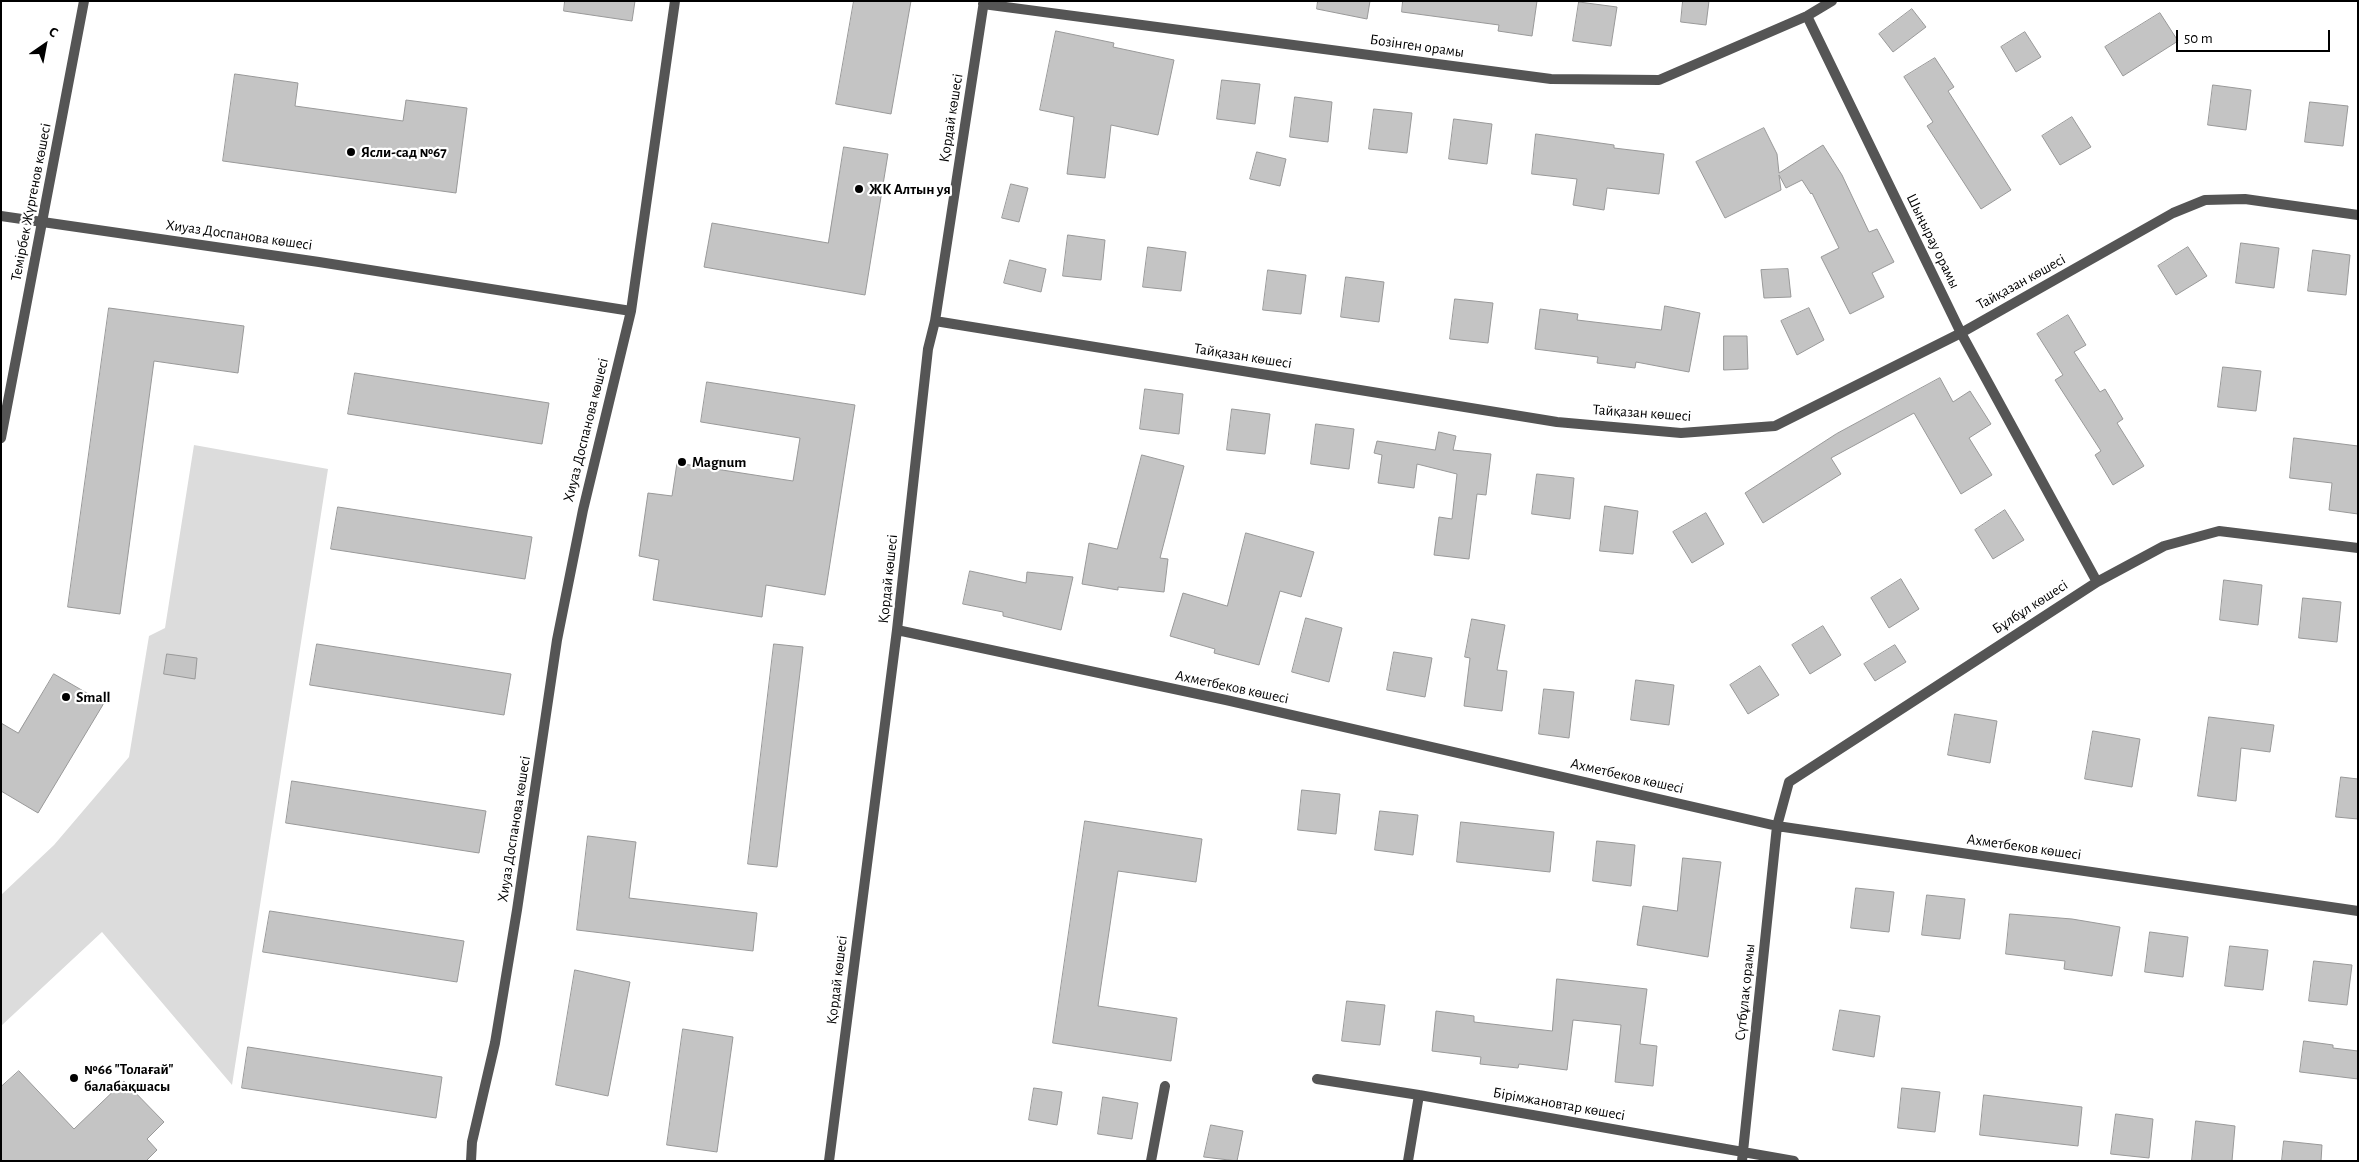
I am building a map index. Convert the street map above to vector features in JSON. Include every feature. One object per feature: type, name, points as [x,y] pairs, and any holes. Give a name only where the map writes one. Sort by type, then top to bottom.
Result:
[{"type":"street","name":"Темірбек Жүргенов көшесі","points":[[1,438],[84,1]]},
{"type":"street","points":[[631,311],[674,1]]},
{"type":"street","name":"Бозінген орамы","points":[[983,2],[1541,78],[1659,80],[1807,16],[1832,1]]},
{"type":"street","name":"Қордай көшесі","points":[[829,1161],[897,630],[928,349],[935,321],[983,2]]},
{"type":"street","name":"Шыңырау орамы","points":[[1807,16],[1961,333],[2097,582]]},
{"type":"street","name":"Тайқазан көшесі","points":[[935,321],[1557,422],[1681,433],[1775,426],[1961,333],[2173,213],[2204,200],[2245,199],[2358,215]]},
{"type":"street","name":"Хиуаз Доспанова көшесі","points":[[1,216],[310,260],[631,311],[582,510],[557,640],[495,1043],[472,1142],[471,1161]]},
{"type":"street","name":"Бұлбұл көшесі","points":[[1778,826],[1789,782],[2097,582],[2164,546],[2219,531],[2358,548]]},
{"type":"street","name":"Ахметбеков көшесі","points":[[897,630],[1226,700],[1778,826],[2358,911]]},
{"type":"street","name":"Cүтбұлақ орамы","points":[[1742,1156],[1778,826]]},
{"type":"street","name":"Бірімжановтар көшесі","points":[[1317,1079],[1419,1095],[1742,1156],[1794,1161]]},
{"type":"street","points":[[1151,1161],[1165,1086]]},
{"type":"street","points":[[1408,1161],[1419,1095]]},
{"type":"shaded area","points":[[194,445],[328,469],[232,1085],[102,932],[1,1026],[1,895],[54,845],[129,757],[149,636],[165,628]]},
{"type":"building","points":[[565,1],[635,1],[632,21],[564,11]]},
{"type":"building","points":[[854,1],[911,1],[891,114],[836,104]]},
{"type":"building","points":[[1318,1],[1370,1],[1367,19],[1317,9]]},
{"type":"building","points":[[1403,1],[1537,1],[1532,36],[1498,31],[1499,25],[1402,12]]},
{"type":"building","points":[[1683,1],[1709,1],[1706,25],[1681,22]]},
{"type":"building","points":[[1579,2],[1617,7],[1611,46],[1573,41]]},
{"type":"building","points":[[1912,9],[1926,27],[1893,52],[1879,34]]},
{"type":"building","points":[[2160,13],[2178,41],[2123,76],[2105,47]]},
{"type":"building","points":[[1056,31],[1114,43],[1113,47],[1174,60],[1158,135],[1111,125],[1105,178],[1067,174],[1074,117],[1040,110]]},
{"type":"building","points":[[2025,32],[2041,57],[2016,72],[2001,47]]},
{"type":"building","points":[[1935,58],[1954,87],[1948,91],[2011,190],[1981,209],[1927,126],[1933,122],[1904,77]]},
{"type":"building","points":[[235,74],[298,83],[295,106],[403,121],[406,100],[467,108],[456,193],[223,161]]},
{"type":"building","points":[[1222,80],[1260,84],[1255,124],[1217,119]]},
{"type":"building","points":[[2213,85],[2251,90],[2246,130],[2208,125]]},
{"type":"building","points":[[1295,97],[1332,102],[1328,142],[1290,137]]},
{"type":"building","points":[[2310,102],[2348,106],[2343,146],[2305,142]]},
{"type":"building","points":[[1374,109],[1412,113],[1407,153],[1369,149]]},
{"type":"building","points":[[2072,117],[2091,147],[2060,165],[2042,136]]},
{"type":"building","points":[[1454,119],[1492,124],[1487,164],[1449,159]]},
{"type":"building","points":[[1764,128],[1777,154],[1779,173],[1823,145],[1842,175],[1869,232],[1877,229],[1894,262],[1872,273],[1884,297],[1850,314],[1821,257],[1839,248],[1812,193],[1802,180],[1786,188],[1779,175],[1781,190],[1725,218],[1696,162]]},
{"type":"building","points":[[1536,134],[1614,145],[1614,148],[1664,154],[1659,194],[1607,188],[1604,210],[1573,205],[1577,179],[1532,174]]},
{"type":"building","name":"ЖК Алтын уя","points":[[844,147],[888,154],[865,295],[704,267],[712,223],[828,243]]},
{"type":"building","points":[[1257,152],[1286,159],[1280,186],[1250,179]]},
{"type":"building","points":[[1011,184],[1028,188],[1019,222],[1002,218]]},
{"type":"building","points":[[1068,235],[1105,240],[1101,280],[1063,276]]},
{"type":"building","points":[[2241,243],[2279,248],[2274,288],[2236,283]]},
{"type":"building","points":[[1148,247],[1186,252],[1181,291],[1143,287]]},
{"type":"building","points":[[2188,247],[2207,276],[2176,295],[2158,266]]},
{"type":"building","points":[[2313,250],[2350,255],[2346,295],[2308,291]]},
{"type":"building","points":[[1010,260],[1046,269],[1041,292],[1004,283]]},
{"type":"building","points":[[1788,269],[1791,297],[1764,298],[1761,270]]},
{"type":"building","points":[[1268,270],[1306,275],[1301,314],[1263,310]]},
{"type":"building","points":[[1346,277],[1384,282],[1379,322],[1341,317]]},
{"type":"building","points":[[1455,299],[1493,303],[1488,343],[1450,339]]},
{"type":"building","points":[[1665,306],[1700,313],[1689,372],[1636,362],[1635,368],[1597,363],[1598,357],[1535,349],[1540,309],[1578,314],[1577,320],[1661,330]]},
{"type":"building","points":[[109,308],[244,326],[238,373],[154,361],[120,614],[68,607]]},
{"type":"building","points":[[1809,308],[1824,340],[1797,355],[1781,321]]},
{"type":"building","points":[[2068,315],[2086,345],[2074,352],[2100,392],[2105,389],[2123,419],[2117,423],[2144,466],[2113,485],[2095,455],[2101,451],[2055,380],[2063,375],[2037,334]]},
{"type":"building","points":[[1724,336],[1747,336],[1748,369],[1724,370]]},
{"type":"building","points":[[2223,367],[2261,371],[2256,411],[2218,407]]},
{"type":"building","points":[[355,373],[549,403],[542,444],[348,414]]},
{"type":"building","points":[[1940,378],[1953,402],[1970,391],[1991,424],[1969,438],[1992,475],[1961,494],[1914,413],[1831,458],[1841,474],[1763,523],[1745,493],[1836,434]]},
{"type":"building","points":[[707,382],[855,405],[825,595],[766,585],[762,617],[653,600],[659,560],[639,556],[648,493],[672,496],[677,463],[793,481],[800,438],[701,422]]},
{"type":"building","points":[[1145,389],[1183,394],[1179,434],[1140,429]]},
{"type":"building","points":[[1232,409],[1270,414],[1265,454],[1227,450]]},
{"type":"building","points":[[1316,424],[1354,429],[1349,469],[1311,464]]},
{"type":"building","points":[[1439,432],[1456,436],[1453,450],[1491,454],[1486,495],[1477,494],[1469,559],[1434,555],[1439,517],[1452,519],[1457,474],[1417,464],[1414,488],[1378,483],[1382,455],[1374,453],[1377,441],[1435,450]]},
{"type":"building","points":[[2294,438],[2358,446],[2358,514],[2329,510],[2332,483],[2290,478]]},
{"type":"building","points":[[1142,455],[1184,466],[1160,558],[1168,559],[1164,592],[1118,587],[1118,590],[1082,584],[1089,543],[1117,549]]},
{"type":"building","points":[[1537,474],[1574,478],[1570,519],[1532,514]]},
{"type":"building","points":[[1605,506],[1638,511],[1633,554],[1600,551]]},
{"type":"building","points":[[338,507],[532,537],[525,579],[331,549]]},
{"type":"building","points":[[2005,510],[2024,540],[1993,559],[1975,530]]},
{"type":"building","points":[[1706,513],[1724,544],[1692,563],[1673,532]]},
{"type":"building","points":[[1246,533],[1314,552],[1301,597],[1280,591],[1259,665],[1214,653],[1215,649],[1170,636],[1183,593],[1227,606]]},
{"type":"building","points":[[970,571],[1026,583],[1027,572],[1073,577],[1061,630],[1003,616],[1003,612],[963,604]]},
{"type":"building","points":[[1901,579],[1919,609],[1889,628],[1871,598]]},
{"type":"building","points":[[2224,580],[2262,585],[2258,625],[2220,620]]},
{"type":"building","points":[[2303,598],[2341,602],[2337,642],[2299,638]]},
{"type":"building","points":[[1306,618],[1342,628],[1329,682],[1292,672]]},
{"type":"building","points":[[1472,619],[1505,625],[1497,670],[1507,671],[1502,711],[1464,706],[1470,658],[1465,657]]},
{"type":"building","points":[[1823,626],[1841,655],[1810,674],[1792,645]]},
{"type":"building","points":[[317,644],[511,674],[504,715],[310,685]]},
{"type":"building","points":[[774,644],[803,647],[777,867],[748,864]]},
{"type":"building","points":[[1895,645],[1906,662],[1875,681],[1864,664]]},
{"type":"building","points":[[1394,652],[1432,658],[1425,697],[1387,690]]},
{"type":"building","points":[[167,654],[197,658],[195,679],[164,674]]},
{"type":"building","points":[[1760,666],[1779,695],[1748,714],[1730,685]]},
{"type":"building","points":[[54,674],[104,703],[38,813],[1,791],[1,723],[18,733]]},
{"type":"building","points":[[1636,680],[1674,685],[1669,725],[1631,720]]},
{"type":"building","points":[[1544,689],[1574,692],[1569,738],[1539,734]]},
{"type":"building","points":[[1955,714],[1997,721],[1990,763],[1948,755]]},
{"type":"building","points":[[2209,717],[2274,725],[2270,752],[2241,748],[2236,801],[2198,796]]},
{"type":"building","points":[[2093,731],[2140,739],[2132,787],[2085,779]]},
{"type":"building","points":[[2341,777],[2358,779],[2358,819],[2336,817]]},
{"type":"building","points":[[292,781],[486,811],[479,853],[286,823]]},
{"type":"building","points":[[1302,790],[1340,794],[1336,834],[1298,830]]},
{"type":"building","points":[[1380,811],[1418,815],[1413,855],[1375,850]]},
{"type":"building","points":[[1085,821],[1202,839],[1196,882],[1118,871],[1098,1006],[1177,1018],[1171,1061],[1053,1043]]},
{"type":"building","points":[[1461,822],[1554,832],[1550,872],[1457,862]]},
{"type":"building","points":[[588,836],[636,842],[629,898],[757,913],[753,951],[577,930]]},
{"type":"building","points":[[1597,841],[1635,845],[1631,886],[1593,881]]},
{"type":"building","points":[[1683,858],[1721,862],[1708,957],[1637,945],[1643,906],[1677,911]]},
{"type":"building","points":[[1856,888],[1894,892],[1889,932],[1851,928]]},
{"type":"building","points":[[1927,895],[1965,899],[1960,939],[1922,935]]},
{"type":"building","points":[[270,911],[464,941],[457,982],[263,952]]},
{"type":"building","points":[[2010,914],[2072,919],[2120,927],[2112,976],[2064,969],[2065,961],[2006,954]]},
{"type":"building","points":[[2150,932],[2188,937],[2183,977],[2145,972]]},
{"type":"building","points":[[2230,946],[2268,950],[2263,990],[2225,986]]},
{"type":"building","points":[[2314,961],[2352,965],[2347,1005],[2309,1001]]},
{"type":"building","points":[[575,970],[630,982],[608,1096],[556,1085]]},
{"type":"building","points":[[1557,979],[1647,989],[1640,1044],[1657,1046],[1653,1086],[1615,1082],[1621,1025],[1573,1020],[1567,1070],[1519,1064],[1518,1068],[1480,1064],[1481,1057],[1432,1051],[1436,1011],[1474,1016],[1474,1022],[1552,1031]]},
{"type":"building","points":[[1347,1001],[1385,1005],[1380,1045],[1342,1041]]},
{"type":"building","points":[[1840,1010],[1880,1016],[1874,1057],[1833,1050]]},
{"type":"building","points":[[683,1029],[733,1037],[717,1152],[667,1145]]},
{"type":"building","points":[[2304,1041],[2333,1045],[2333,1048],[2358,1051],[2358,1079],[2300,1072]]},
{"type":"building","points":[[248,1047],[442,1077],[436,1118],[242,1088]]},
{"type":"building","points":[[19,1071],[74,1129],[124,1081],[164,1122],[147,1139],[157,1150],[146,1161],[1,1161],[1,1087]]},
{"type":"building","points":[[1034,1088],[1062,1092],[1057,1125],[1029,1120]]},
{"type":"building","points":[[1902,1088],[1940,1092],[1935,1132],[1898,1128]]},
{"type":"building","points":[[1984,1095],[2082,1107],[2078,1146],[1980,1135]]},
{"type":"building","points":[[1103,1097],[1138,1103],[1132,1139],[1098,1134]]},
{"type":"building","points":[[2116,1114],[2153,1119],[2149,1158],[2111,1154]]},
{"type":"building","points":[[2196,1121],[2235,1126],[2232,1161],[2192,1161]]},
{"type":"building","points":[[1211,1125],[1243,1131],[1237,1161],[1204,1157]]},
{"type":"building","points":[[2284,1141],[2322,1145],[2321,1161],[2282,1161]]},
{"type":"place","name":"Ясли-сад №67","points":[[351,152]]},
{"type":"place","name":"ЖК Алтын уя","points":[[859,189]]},
{"type":"place","name":"Magnum","points":[[682,462]]},
{"type":"place","name":"Small","points":[[66,697]]},
{"type":"place","name":"№66 \"Толағай\" балабақшасы","points":[[74,1078]]}]
